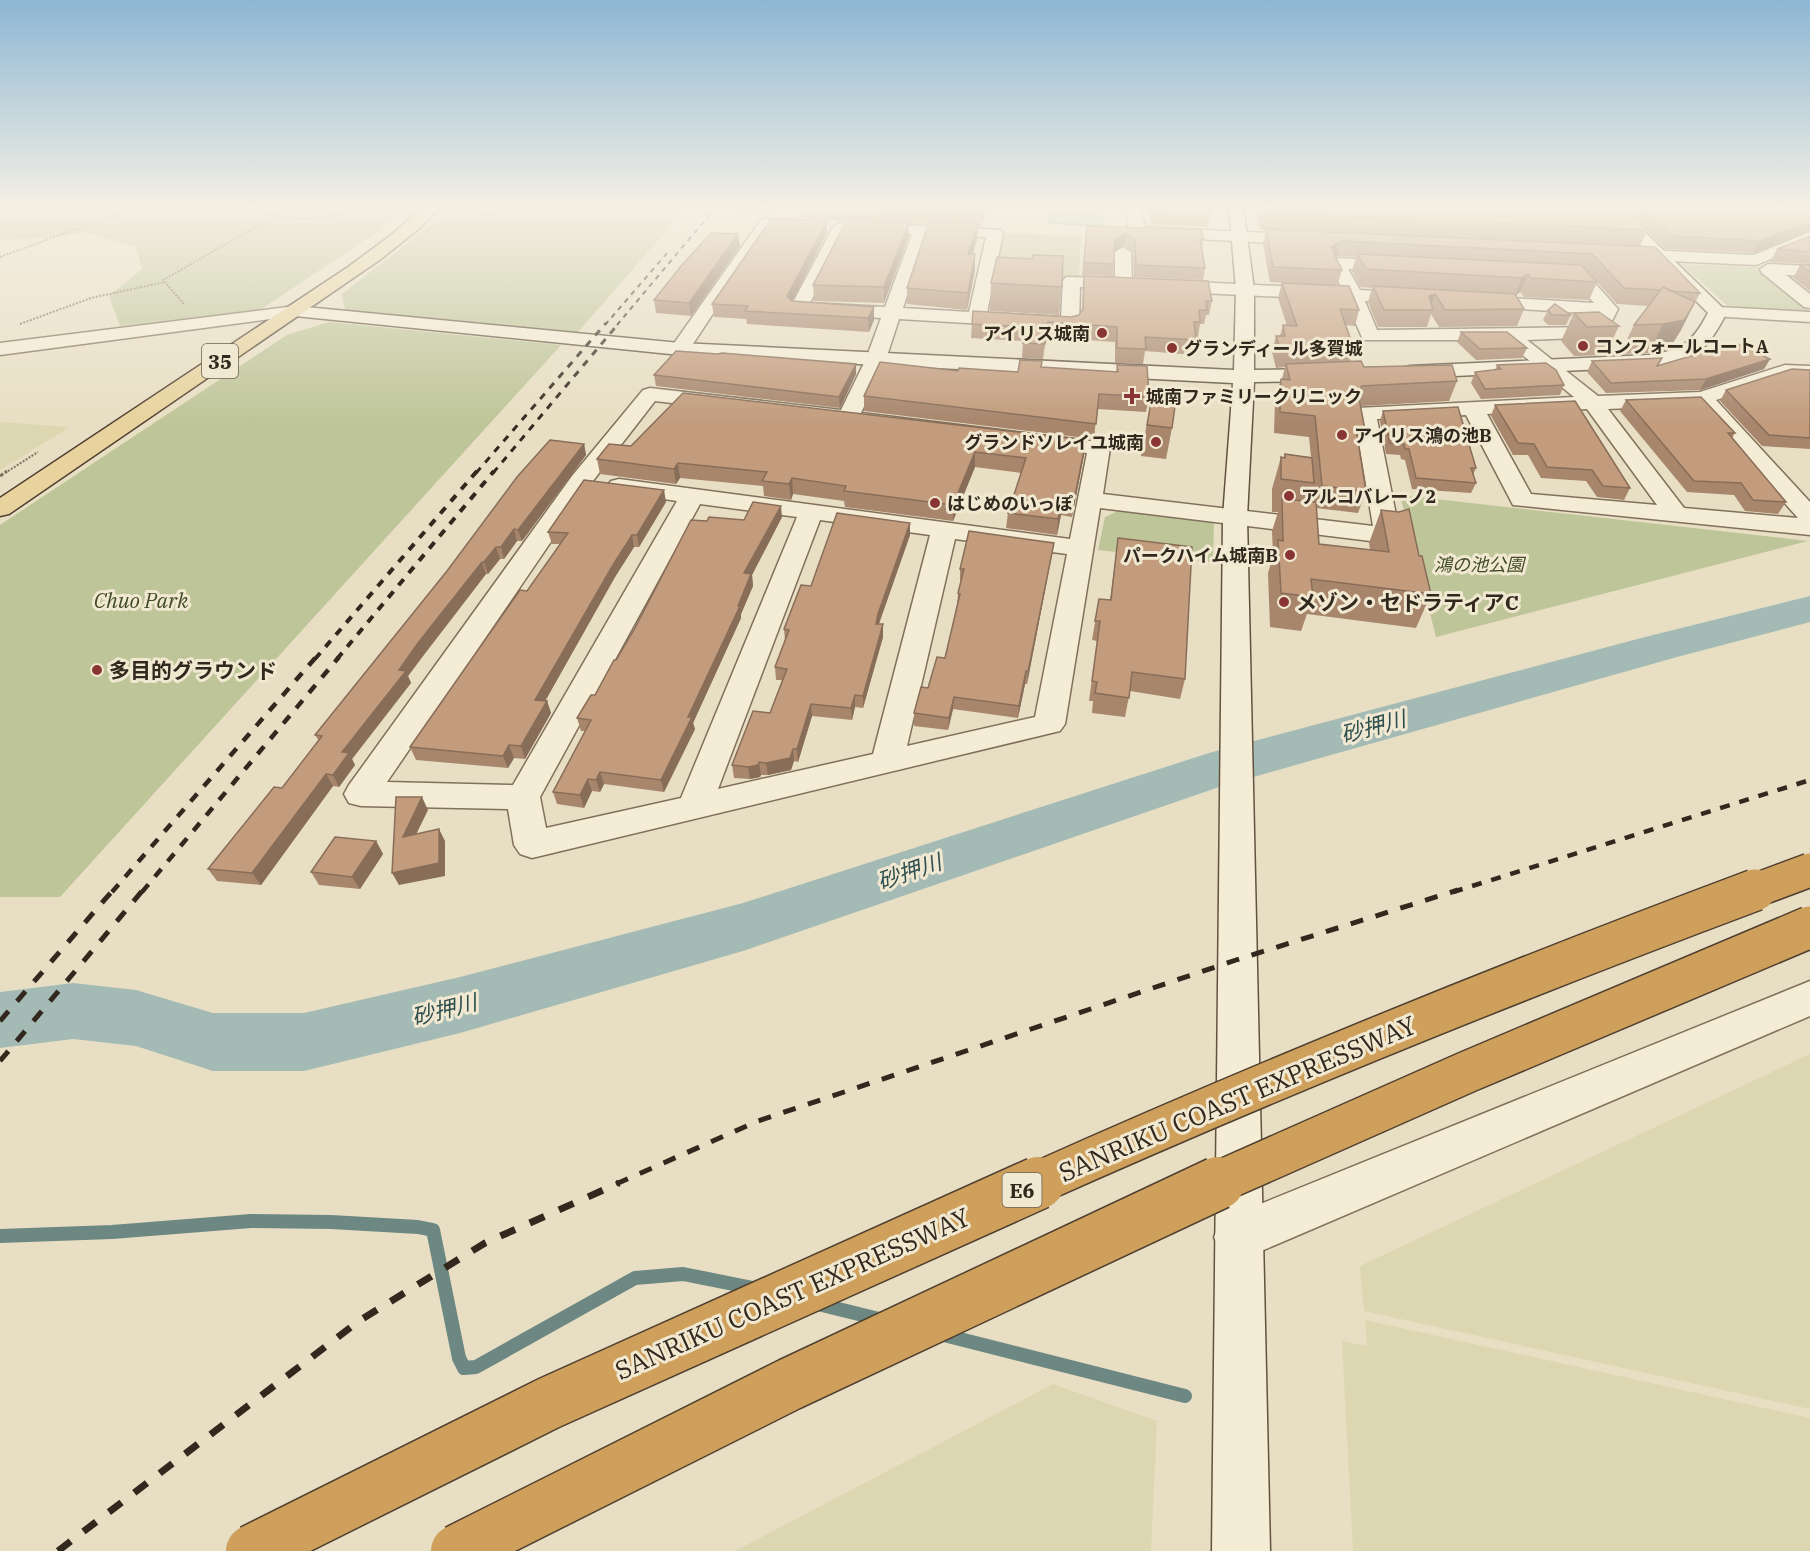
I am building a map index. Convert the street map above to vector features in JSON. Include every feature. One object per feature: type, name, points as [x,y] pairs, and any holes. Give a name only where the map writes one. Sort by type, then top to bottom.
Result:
[{"type":"highway","name":"SANRIKU COAST EXPRESSWAY","points":[[252,1551],[549,1403],[1107,1152],[1383,1035],[1570,959],[1810,870]]},
{"type":"highway","points":[[457,1551],[870,1346],[1143,1215],[1610,1008],[1810,927]]},
{"type":"main road","name":"35","points":[[0,508],[79,459],[339,278]]},
{"type":"street","points":[[680,349],[728,278]]},
{"type":"street","points":[[814,278],[799,308],[1070,323],[1072,281],[1124,283],[1167,294],[1245,289],[1435,299]]},
{"type":"street","points":[[848,417],[876,359],[904,278]]},
{"type":"street","points":[[977,318],[985,278]]},
{"type":"street","points":[[1124,278],[1124,283]]},
{"type":"street","points":[[1241,1551],[1235,517],[1244,378],[1244,278]]},
{"type":"street","points":[[1345,278],[1370,336],[1597,333],[1609,309]]},
{"type":"street","points":[[1581,278],[1609,309]]},
{"type":"street","points":[[1683,278],[1718,312],[1810,317]]},
{"type":"street","points":[[1780,278],[1810,303]]},
{"type":"street","points":[[1458,300],[1609,309]]},
{"type":"street","points":[[0,349],[295,310],[680,349],[1244,378],[1347,375]]},
{"type":"street","points":[[1394,373],[1649,361],[1683,354],[1696,348],[1704,339],[1718,312]]},
{"type":"street","points":[[1507,333],[1592,402],[1676,514]]},
{"type":"street","points":[[1090,500],[1387,535],[1365,413],[1702,398],[1785,370],[1810,372]]},
{"type":"street","points":[[1785,370],[1810,393]]},
{"type":"street","points":[[523,797],[361,794],[580,481],[651,394],[1099,448],[1049,724],[532,845],[523,797],[692,496]]},
{"type":"street","points":[[1702,398],[1810,517]]},
{"type":"street","points":[[1473,408],[1522,500],[1810,526]]},
{"type":"street","points":[[580,481],[1081,548]]},
{"type":"street","points":[[694,807],[811,512]]},
{"type":"street","points":[[887,762],[944,530]]},
{"type":"street","points":[[1238,1237],[1810,998]]},
{"type":"path","points":[[166,278],[163,280],[182,304],[191,304]]},
{"type":"path","points":[[19,324],[58,307],[124,289],[165,282]]},
{"type":"shaded area","points":[[0,422],[70,427],[0,470]]},
{"type":"shaded area","points":[[1810,1054],[1810,1409],[1364,1311],[1360,1266]]},
{"type":"shaded area","points":[[1365,1320],[1810,1418],[1810,1551],[1353,1551],[1342,1341],[1367,1346]]},
{"type":"shaded area","points":[[1053,1384],[1157,1421],[1151,1551],[735,1551]]},
{"type":"green space","points":[[131,278],[307,278],[260,310],[120,326],[109,296]]},
{"type":"green space","points":[[362,278],[625,278],[578,332],[345,310],[342,294]]},
{"type":"green space","points":[[1697,278],[1770,278],[1810,312],[1731,309]]},
{"type":"green space","name":"Chuo Park","points":[[329,322],[561,345],[60,897],[0,897],[0,525],[287,335]]},
{"type":"green space","name":"鴻の池公園","points":[[1400,495],[1808,541],[1436,637]]},
{"type":"green space","points":[[1118,511],[1214,522],[1213,562],[1098,550],[1105,517]]},
{"type":"building","points":[[671,278],[706,278],[689,303],[654,300]]},
{"type":"building","points":[[730,278],[796,278],[787,296],[792,301],[874,307],[868,318],[745,311],[748,306],[712,304]]},
{"type":"building","points":[[816,278],[887,278],[884,287],[813,285]]},
{"type":"building","points":[[910,278],[971,278],[968,293],[907,288]]},
{"type":"building","points":[[992,278],[1062,278],[1062,287],[991,283]]},
{"type":"building","points":[[1084,278],[1208,281],[1212,301],[1206,301],[1207,310],[1199,310],[1200,322],[1194,322],[1196,340],[1145,337],[1146,349],[1117,348],[1117,327],[1048,322],[1045,344],[1023,343],[1026,327],[972,324],[973,311],[1071,317],[1079,315],[1083,309]]},
{"type":"building","points":[[1537,278],[1594,278],[1597,282]]},
{"type":"building","points":[[1615,278],[1686,278],[1700,293],[1670,291],[1663,287],[1661,290],[1624,288]]},
{"type":"building","points":[[1282,283],[1349,286],[1359,310],[1340,309],[1354,349],[1281,352],[1276,336],[1285,336],[1283,325],[1297,326]]},
{"type":"building","points":[[1373,286],[1515,294],[1524,309],[1445,310],[1435,294],[1429,296],[1433,310],[1384,310]]},
{"type":"building","points":[[1663,287],[1695,302],[1684,320],[1663,324],[1634,325]]},
{"type":"building","points":[[1555,304],[1571,315],[1552,315],[1548,310]]},
{"type":"building","points":[[1599,312],[1619,326],[1587,327],[1574,313]]},
{"type":"building","points":[[1461,332],[1507,332],[1527,348],[1480,349]]},
{"type":"building","points":[[1736,343],[1770,359],[1706,379],[1611,383],[1592,361],[1662,358],[1657,366]]},
{"type":"building","points":[[676,351],[856,364],[839,397],[654,375]]},
{"type":"building","points":[[1020,360],[1042,361],[1041,367],[1118,372],[1117,365],[1147,366],[1149,397],[1099,394],[1096,424],[864,396],[880,362],[958,371],[959,368],[1018,372]]},
{"type":"building","points":[[1361,361],[1364,367],[1452,365],[1457,381],[1362,386],[1358,393],[1365,430],[1356,429],[1366,491],[1322,486],[1315,416],[1280,412],[1281,379],[1290,380],[1286,364]]},
{"type":"building","points":[[1546,363],[1556,370],[1564,385],[1485,389],[1475,372],[1501,369],[1497,365]]},
{"type":"building","points":[[1792,369],[1810,370],[1810,438],[1769,435],[1726,390]]},
{"type":"building","points":[[1153,390],[1177,392],[1172,428],[1147,425]]},
{"type":"building","points":[[683,393],[1086,440],[1074,501],[1063,500],[1058,519],[1008,513],[1026,458],[975,452],[953,505],[844,491],[846,486],[792,478],[789,484],[762,481],[767,472],[678,463],[674,469],[597,459],[609,444],[631,446]]},
{"type":"building","points":[[1701,397],[1735,433],[1728,433],[1786,502],[1753,500],[1741,483],[1694,481],[1626,400]]},
{"type":"building","points":[[1575,401],[1630,488],[1603,486],[1592,470],[1547,467],[1534,444],[1518,443],[1495,405]]},
{"type":"building","points":[[1458,407],[1476,468],[1471,468],[1476,483],[1416,478],[1409,449],[1405,449],[1404,444],[1390,443],[1383,411]]},
{"type":"building","points":[[550,440],[584,444],[518,530],[514,529],[501,547],[496,547],[482,562],[418,643],[399,670],[406,671],[342,752],[349,753],[333,775],[326,774],[252,873],[208,869],[274,787],[282,788],[322,736],[315,735],[447,571],[517,477]]},
{"type":"building","points":[[1285,454],[1312,458],[1314,483],[1281,479],[1281,457],[1285,458]]},
{"type":"building","points":[[584,480],[664,490],[637,535],[632,535],[613,565],[535,700],[547,701],[521,746],[509,745],[503,756],[410,747],[520,590],[527,591],[568,533],[548,532]]},
{"type":"building","points":[[1282,499],[1316,502],[1319,544],[1389,552],[1381,510],[1399,512],[1409,509],[1419,556],[1422,556],[1431,594],[1311,579],[1313,597],[1281,593],[1278,540],[1283,541]]},
{"type":"building","points":[[753,502],[781,506],[744,573],[751,574],[738,606],[740,606],[688,717],[692,717],[661,780],[600,772],[596,780],[588,779],[580,795],[553,792],[591,720],[577,718],[591,695],[595,695],[635,628],[691,520],[707,521],[709,517],[744,520]]},
{"type":"building","points":[[837,513],[910,523],[878,614],[876,624],[883,624],[863,696],[855,695],[851,708],[811,704],[797,749],[793,749],[790,758],[766,763],[759,762],[758,765],[748,767],[732,765],[753,711],[770,713],[787,669],[775,667],[789,630],[784,629],[801,585],[811,586]]},
{"type":"building","points":[[969,531],[1054,543],[1019,706],[954,697],[949,718],[914,713],[921,687],[928,688],[937,657],[945,658],[960,594],[958,593],[964,569],[960,569]]},
{"type":"building","points":[[1118,538],[1192,547],[1185,679],[1132,672],[1129,698],[1095,693],[1097,682],[1092,681],[1100,621],[1095,621],[1099,599],[1111,600]]},
{"type":"building","points":[[396,797],[422,797],[403,837],[439,829],[439,863],[392,873]]},
{"type":"building","points":[[335,837],[376,841],[352,877],[311,872]]},
{"type":"waterway","name":"砂押川","points":[[0,1020],[73,1011],[136,1018],[213,1042],[304,1042],[460,1005],[743,927],[1209,771],[1661,647],[1810,609]]},
{"type":"waterway","points":[[0,1236],[112,1232],[251,1221],[331,1222],[418,1227],[433,1230],[459,1358],[464,1368],[476,1367],[635,1278],[683,1274],[758,1289]]},
{"type":"waterway","points":[[818,1304],[883,1320]]},
{"type":"waterway","points":[[940,1334],[1185,1396]]},
{"type":"railway","points":[[605,325],[645,278]]},
{"type":"railway","points":[[617,325],[656,278]]},
{"type":"railway","points":[[476,473],[606,323]]},
{"type":"railway","points":[[493,473],[619,323]]},
{"type":"railway","points":[[315,659],[477,471]]},
{"type":"railway","points":[[337,659],[494,471]]},
{"type":"railway","points":[[112,892],[316,657]]},
{"type":"railway","points":[[142,892],[339,657]]},
{"type":"railway","points":[[1453,892],[1810,780]]},
{"type":"railway","points":[[0,1021],[113,890]]},
{"type":"railway","points":[[0,1061],[143,890]]},
{"type":"railway","points":[[616,1184],[758,1121],[1236,960],[1458,890]]},
{"type":"railway","points":[[58,1551],[359,1321],[485,1243],[619,1183]]},
{"type":"place","name":"アイリス城南","points":[[1102,333]]},
{"type":"place","name":"コンフォールコートA","points":[[1583,346]]},
{"type":"place","name":"グランディール多賀城","points":[[1172,348]]},
{"type":"place","name":"城南ファミリークリニック","points":[[1132,396]]},
{"type":"place","name":"アイリス鴻の池B","points":[[1342,435]]},
{"type":"place","name":"グランドソレイユ城南","points":[[1156,442]]},
{"type":"place","name":"アルコバレーノ2","points":[[1289,496]]},
{"type":"place","name":"はじめのいっぽ","points":[[935,503]]},
{"type":"place","name":"パークハイム城南B","points":[[1290,555]]},
{"type":"place","name":"メゾン・セドラティアC","points":[[1284,602]]},
{"type":"place","name":"多目的グラウンド","points":[[97,670]]}]
